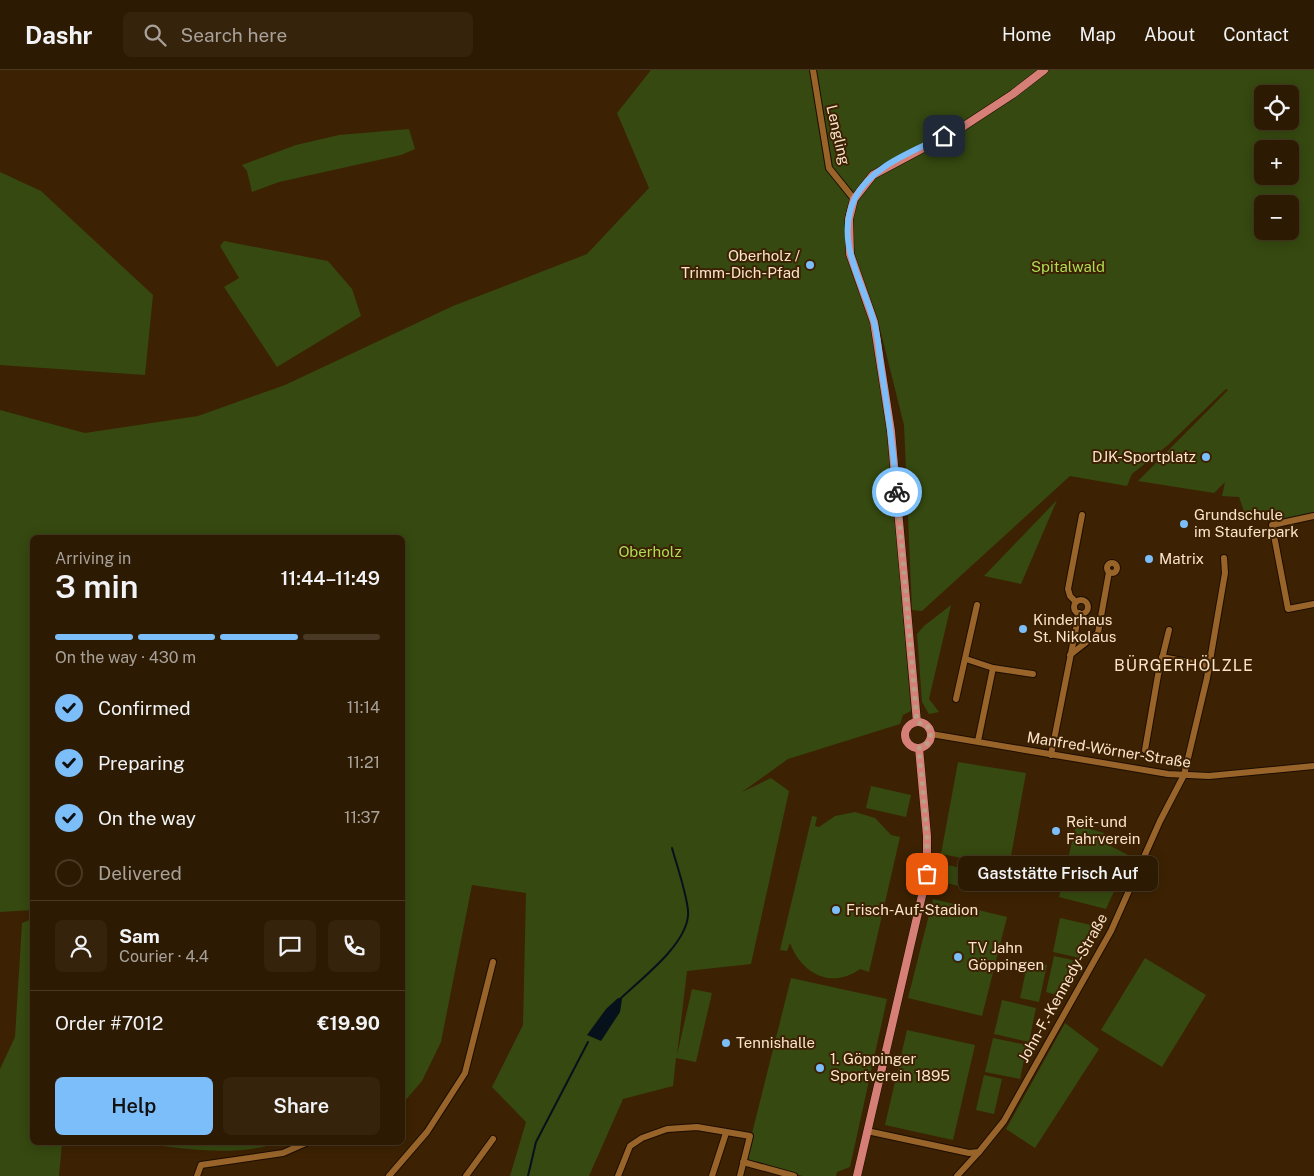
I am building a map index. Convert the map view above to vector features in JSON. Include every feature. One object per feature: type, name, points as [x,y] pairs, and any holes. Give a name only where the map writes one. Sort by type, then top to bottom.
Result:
[{"type":"main road","points":[[917,722],[891,431],[874,322],[852,261],[848,235],[848,219],[854,199],[873,175],[961,128],[1007,98],[1044,70]]},
{"type":"main road","points":[[917,722],[928,727],[931,734],[928,743],[919,748],[910,745],[905,736],[909,726],[917,722]]},
{"type":"main road","points":[[857,1176],[927,874],[927,836],[919,748]]},
{"type":"street","name":"Lengling","points":[[813,70],[829,168],[854,199]]},
{"type":"street","points":[[1076,602],[1070,596],[1068,589],[1082,515]]},
{"type":"street","points":[[1314,516],[1272,524],[1288,609],[1314,604]]},
{"type":"street","name":"John-F.-Kennedy-Straße","points":[[957,1176],[1004,1121],[1108,936],[1160,821],[1184,775],[1207,678],[1224,573],[1224,558]]},
{"type":"street","points":[[1070,655],[1098,633],[1109,572]]},
{"type":"street","points":[[1076,602],[1082,600],[1087,604],[1086,611],[1079,613]]},
{"type":"street","points":[[1076,602],[1074,608],[1079,613]]},
{"type":"street","points":[[956,699],[977,605]]},
{"type":"street","points":[[1051,755],[1079,613]]},
{"type":"street","points":[[1145,750],[1162,657],[1169,630]]},
{"type":"street","points":[[1162,657],[1208,666]]},
{"type":"street","points":[[966,659],[992,668],[1033,674]]},
{"type":"street","points":[[978,741],[992,668]]},
{"type":"street","name":"Manfred-Wörner-Straße","points":[[931,734],[1051,755],[1184,775],[1231,775],[1314,766]]},
{"type":"street","points":[[389,1176],[427,1132],[465,1073],[493,962]]},
{"type":"street","points":[[618,1176],[630,1146],[642,1138],[667,1129],[697,1128],[750,1136],[740,1176]]},
{"type":"street","points":[[867,1131],[969,1153],[979,1152]]},
{"type":"street","points":[[712,1176],[726,1133]]},
{"type":"street","points":[[466,1176],[493,1139]]},
{"type":"street","points":[[197,1176],[199,1168],[208,1163],[243,1160],[283,1153],[301,1145]]},
{"type":"street","points":[[743,1162],[794,1176]]},
{"type":"green space","points":[[651,70],[1314,70],[1314,515],[1284,520],[1282,513],[1247,520],[1239,497],[1222,496],[1225,482],[1214,493],[1138,481],[1228,390],[1226,389],[1168,445],[1132,474],[1127,486],[1070,476],[922,611],[912,610],[904,425],[878,321],[853,252],[851,238],[853,218],[858,200],[851,196],[845,215],[846,253],[874,333],[888,436],[911,711],[903,715],[900,724],[788,759],[742,792],[771,778],[789,791],[751,964],[687,971],[677,1055],[692,989],[712,993],[696,1062],[676,1058],[673,1086],[623,1099],[589,1176],[510,1176],[526,1122],[492,1087],[523,1025],[526,893],[472,885],[441,1042],[422,1081],[405,1101],[405,535],[30,535],[30,910],[0,912],[0,410],[85,433],[198,416],[285,385],[453,306],[587,254],[649,188],[617,113]]},
{"type":"green space","points":[[409,129],[415,149],[401,155],[279,182],[252,192],[247,171],[242,165],[296,145],[339,135]]},
{"type":"green space","points":[[0,172],[41,191],[153,295],[145,375],[0,365]]},
{"type":"green space","points":[[224,241],[328,261],[352,289],[361,316],[277,367],[224,287],[239,278],[220,246]]},
{"type":"green space","points":[[1057,500],[1021,584],[984,576]]},
{"type":"green space","points":[[951,605],[929,699],[939,712],[929,714],[922,702],[917,634],[924,626]]},
{"type":"green space","points":[[958,762],[1026,773],[1009,867],[941,854]]},
{"type":"green space","points":[[871,786],[911,795],[906,817],[866,808]]},
{"type":"green space","name":"Frisch-Auf-Stadion","points":[[855,812],[875,818],[891,835],[900,837],[869,972],[860,969],[849,975],[828,978],[809,970],[795,954],[790,943],[787,951],[780,950],[812,816],[817,817],[815,826],[819,827],[835,816]]},
{"type":"green space","points":[[1076,825],[1104,833],[1103,842],[1130,856],[1106,909],[1059,897]]},
{"type":"green space","points":[[943,864],[974,871],[970,889],[939,881]]},
{"type":"green space","name":"TV Jahn Göppingen","points":[[933,899],[1007,917],[982,1016],[908,998]]},
{"type":"green space","points":[[1060,918],[1091,925],[1084,959],[1053,952]]},
{"type":"green space","points":[[30,920],[30,1145],[62,1145],[59,1176],[0,1176],[0,1069],[15,1037],[22,923]]},
{"type":"green space","points":[[1054,956],[1073,960],[1064,997],[1046,992]]},
{"type":"green space","points":[[1145,958],[1206,995],[1162,1067],[1101,1030]]},
{"type":"green space","points":[[1028,961],[1047,965],[1039,1002],[1020,998]]},
{"type":"green space","name":"1. Göppinger Sportverein 1895","points":[[791,978],[887,999],[850,1167],[837,1172],[836,1176],[803,1176],[745,1161]]},
{"type":"green space","points":[[1002,1000],[1036,1008],[1029,1042],[994,1034]]},
{"type":"green space","points":[[1065,1023],[1099,1049],[1035,1148],[1006,1129]]},
{"type":"green space","points":[[907,1030],[975,1045],[953,1140],[885,1125]]},
{"type":"green space","points":[[993,1038],[1027,1045],[1020,1079],[985,1072]]},
{"type":"green space","points":[[984,1075],[1002,1079],[994,1114],[976,1110]]},
{"type":"green space","points":[[157,1145],[270,1145],[227,1151]]},
{"type":"water","points":[[618,998],[622,999],[620,1012],[601,1041],[587,1035],[606,1009]]},
{"type":"waterway","points":[[620,999],[671,950],[685,927],[688,916],[687,902],[672,848]]},
{"type":"waterway","points":[[528,1176],[536,1142],[588,1042]]},
{"type":"way so far","points":[[897,492],[917,722],[925,724],[931,734],[928,743],[919,748],[927,836],[927,874]]},
{"type":"place","name":"Oberholz / Trimm-Dich-Pfad","points":[[810,265]]},
{"type":"place","name":"DJK-Sportplatz","points":[[1206,457]]},
{"type":"place","name":"Grundschule im Stauferpark","points":[[1184,524]]},
{"type":"place","name":"Matrix","points":[[1149,559]]},
{"type":"place","name":"Kinderhaus St. Nikolaus","points":[[1023,629]]},
{"type":"place","name":"Reit- und Fahrverein","points":[[1056,831]]},
{"type":"place","name":"Gaststätte Frisch Auf","points":[[927,874]]},
{"type":"place","name":"Frisch-Auf-Stadion","points":[[836,910]]},
{"type":"place","name":"TV Jahn Göppingen","points":[[958,957]]},
{"type":"place","name":"Tennishalle","points":[[726,1043]]},
{"type":"place","name":"1. Göppinger Sportverein 1895","points":[[820,1068]]},
{"type":"district","name":"BÜRGERHÖLZLE","points":[[1184,665]]},
{"type":"route","points":[[897,492],[891,431],[874,322],[850,254],[848,219],[854,199],[863,185],[873,175],[944,136]]},
{"type":"park label","name":"Spitalwald","points":[[1068,267]]},
{"type":"park label","name":"Oberholz","points":[[650,552]]}]
